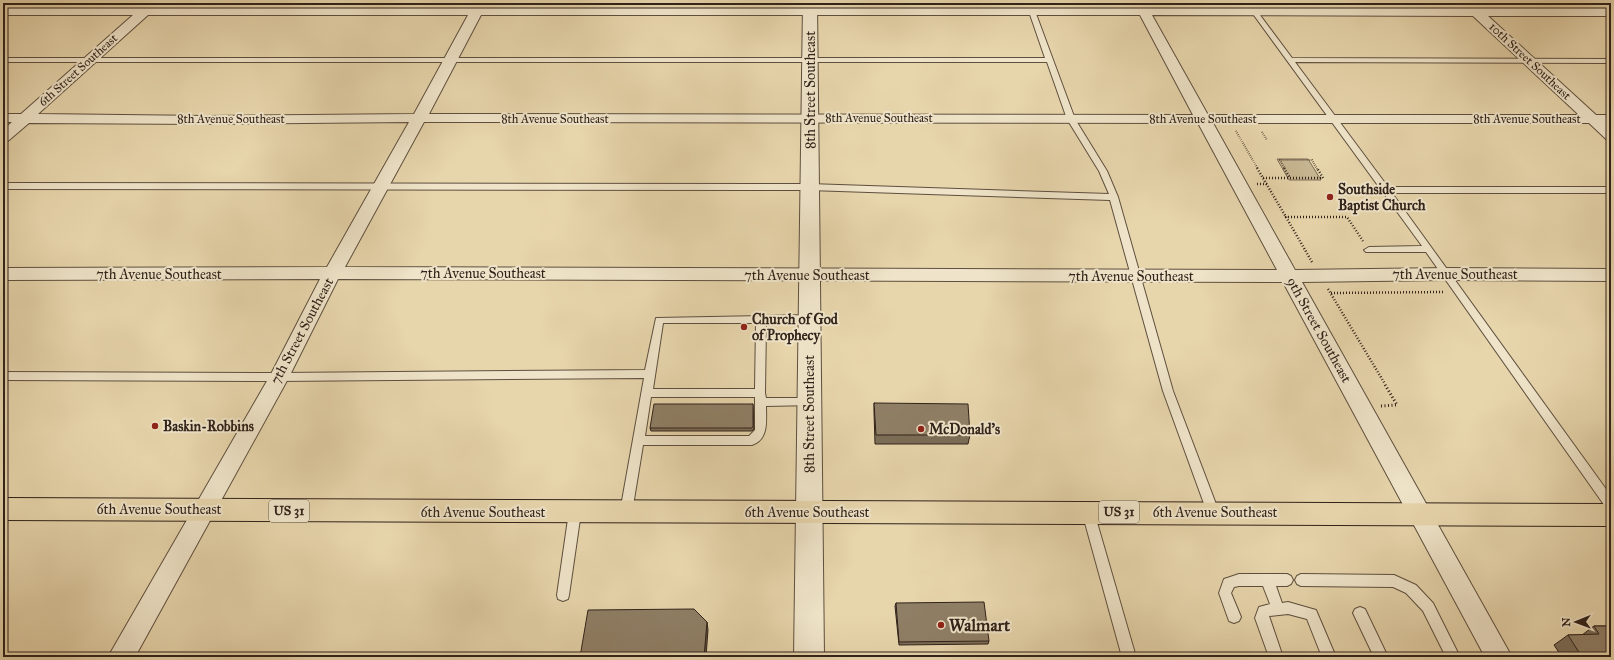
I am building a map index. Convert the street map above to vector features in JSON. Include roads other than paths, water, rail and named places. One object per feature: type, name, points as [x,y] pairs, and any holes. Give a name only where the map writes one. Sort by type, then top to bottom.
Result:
[{"type":"main road","name":"6th Avenue Southeast","points":[[3,509],[575,512],[1213,512],[1611,515]]},
{"type":"street","name":"10th Street Southeast","points":[[1466,3],[1611,136]]},
{"type":"street","points":[[3,11],[149,7],[1251,7],[1477,12],[1611,12]]},
{"type":"street","name":"6th Street Southeast","points":[[3,138],[149,7]]},
{"type":"street","name":"7th Street Southeast","points":[[121,657],[166,574],[205,509],[279,377],[332,274],[479,7]]},
{"type":"street","name":"8th Street Southeast","points":[[809,657],[810,7]]},
{"type":"street","name":"9th Street Southeast","points":[[1141,7],[1499,657]]},
{"type":"street","name":"8th Avenue Southeast","points":[[3,118],[206,120],[419,118],[1332,120],[1611,119]]},
{"type":"street","name":"7th Avenue Southeast","points":[[3,274],[593,273],[1135,276],[1447,274],[1611,275]]},
{"type":"lane","points":[[1031,7],[1071,119],[1103,171],[1114,197],[1168,391],[1213,512]]},
{"type":"lane","points":[[1251,7],[1291,60],[1332,120],[1447,274],[1611,505]]},
{"type":"lane","points":[[3,60],[1050,60]]},
{"type":"lane","points":[[1291,60],[1611,61]]},
{"type":"lane","points":[[3,186],[809,187],[1114,197]]},
{"type":"lane","points":[[1384,190],[1611,190]]},
{"type":"lane","points":[[1369,250],[1428,249]]},
{"type":"lane","points":[[626,512],[659,320],[809,319]]},
{"type":"lane","points":[[638,441],[752,440],[760,432],[761,320]]},
{"type":"lane","points":[[3,376],[279,377],[650,374]]},
{"type":"lane","points":[[646,393],[761,398],[810,402]]},
{"type":"lane","points":[[563,595],[575,512]]},
{"type":"lane","points":[[1088,512],[1129,657]]},
{"type":"lane","points":[[1234,617],[1225,593],[1228,583],[1239,580],[1287,580]]},
{"type":"lane","points":[[1267,580],[1278,608]]},
{"type":"lane","points":[[1302,580],[1394,581],[1411,589],[1428,606],[1453,657]]},
{"type":"lane","points":[[1276,657],[1262,618],[1264,611],[1278,608],[1288,608],[1311,614],[1329,657]]},
{"type":"lane","points":[[1360,613],[1381,657]]},
{"type":"place","name":"Southside Baptist Church","points":[[1330,197]]},
{"type":"place","name":"Church of God of Prophecy","points":[[744,327]]},
{"type":"place","name":"Baskin-Robbins","points":[[155,426]]},
{"type":"place","name":"McDonald's","points":[[921,429]]},
{"type":"place","name":"Walmart","points":[[941,625]]}]
